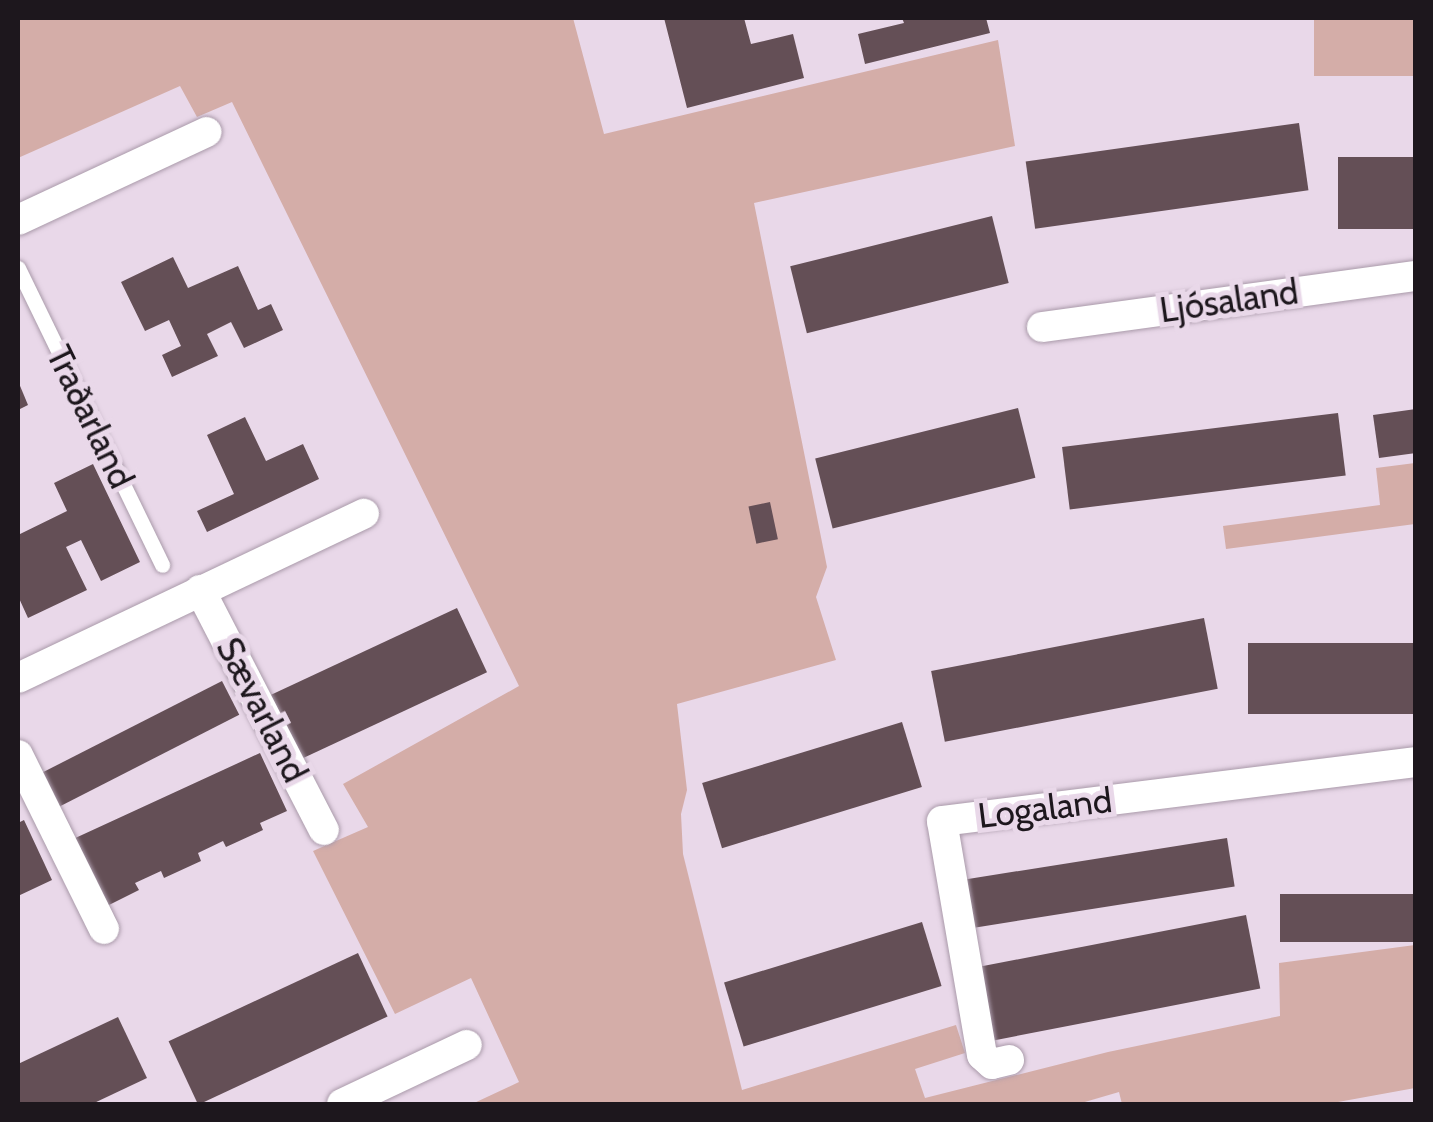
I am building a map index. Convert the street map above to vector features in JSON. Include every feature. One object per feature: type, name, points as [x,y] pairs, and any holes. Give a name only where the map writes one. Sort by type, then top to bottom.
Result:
[{"type":"street","points":[[18,220],[207,132]]},
{"type":"street","name":"Ljósaland","points":[[1042,327],[1416,276]]},
{"type":"street","points":[[18,678],[364,514]]},
{"type":"street","name":"Sævarland","points":[[200,590],[324,830]]},
{"type":"street","points":[[18,755],[104,929]]},
{"type":"street","name":"Logaland","points":[[1009,1060],[992,1064],[982,1054],[942,820],[1416,762]]},
{"type":"street","points":[[342,1104],[467,1045]]},
{"type":"lane","name":"Traðarland","points":[[18,268],[162,565]]},
{"type":"shaded area","points":[[18,18],[573,18],[604,134],[998,40],[1015,146],[754,203],[827,567],[816,597],[836,660],[677,704],[687,790],[681,814],[683,854],[742,1090],[956,1025],[965,1053],[915,1069],[925,1098],[1108,1052],[1280,1016],[1279,963],[1415,945],[1415,1088],[1327,1104],[1122,1104],[1119,1092],[1078,1104],[472,1104],[519,1082],[471,978],[395,1014],[313,851],[368,827],[343,784],[519,686],[232,102],[197,117],[180,86],[18,158]]},
{"type":"shaded area","points":[[1314,20],[1415,20],[1415,76],[1314,76]]},
{"type":"shaded area","points":[[1415,463],[1415,524],[1226,549],[1223,526],[1380,505],[1376,468]]},
{"type":"building","points":[[664,18],[744,18],[751,44],[793,34],[804,78],[687,108]]},
{"type":"building","points":[[902,18],[986,18],[990,33],[865,64],[858,34],[904,23]]},
{"type":"building","points":[[1299,123],[1308,190],[1035,229],[1026,161]]},
{"type":"building","points":[[1338,157],[1416,157],[1416,229],[1338,229]]},
{"type":"building","points":[[992,216],[1009,283],[807,333],[790,266]]},
{"type":"building","points":[[173,257],[188,288],[238,266],[258,310],[271,304],[283,330],[244,348],[231,322],[207,334],[218,356],[172,377],[162,355],[181,346],[169,320],[145,331],[121,282]]},
{"type":"building","points":[[18,381],[28,405],[18,410]]},
{"type":"building","points":[[1018,408],[1035,478],[833,528],[815,459]]},
{"type":"building","points":[[1416,409],[1416,453],[1379,458],[1373,415]]},
{"type":"building","points":[[1338,413],[1346,476],[1070,509],[1062,447]]},
{"type":"building","points":[[245,417],[266,461],[303,444],[319,479],[207,532],[197,511],[234,494],[207,435]]},
{"type":"building","points":[[93,464],[140,562],[101,581],[81,540],[66,547],[87,590],[28,618],[18,596],[18,535],[67,511],[54,483]]},
{"type":"building","points":[[770,502],[778,539],[756,544],[748,507]]},
{"type":"building","points":[[457,608],[487,672],[298,760],[268,696]]},
{"type":"building","points":[[1204,618],[1218,689],[945,742],[931,671]]},
{"type":"building","points":[[1248,643],[1416,643],[1416,714],[1248,714]]},
{"type":"building","points":[[222,681],[239,715],[56,808],[38,775]]},
{"type":"building","points":[[902,722],[922,787],[722,848],[702,783]]},
{"type":"building","points":[[260,753],[287,811],[260,823],[263,830],[226,847],[223,841],[198,853],[201,861],[164,878],[161,871],[135,883],[139,890],[103,908],[71,840]]},
{"type":"building","points":[[24,820],[52,880],[18,896],[18,823]]},
{"type":"building","points":[[1227,838],[1235,886],[968,929],[960,880]]},
{"type":"building","points":[[1280,894],[1416,894],[1416,942],[1280,942]]},
{"type":"building","points":[[1246,915],[1260,989],[988,1041],[974,968]]},
{"type":"building","points":[[922,922],[942,986],[744,1047],[724,983]]},
{"type":"building","points":[[358,953],[388,1016],[200,1104],[169,1041]]},
{"type":"building","points":[[118,1017],[147,1078],[92,1104],[18,1104],[18,1064]]}]
